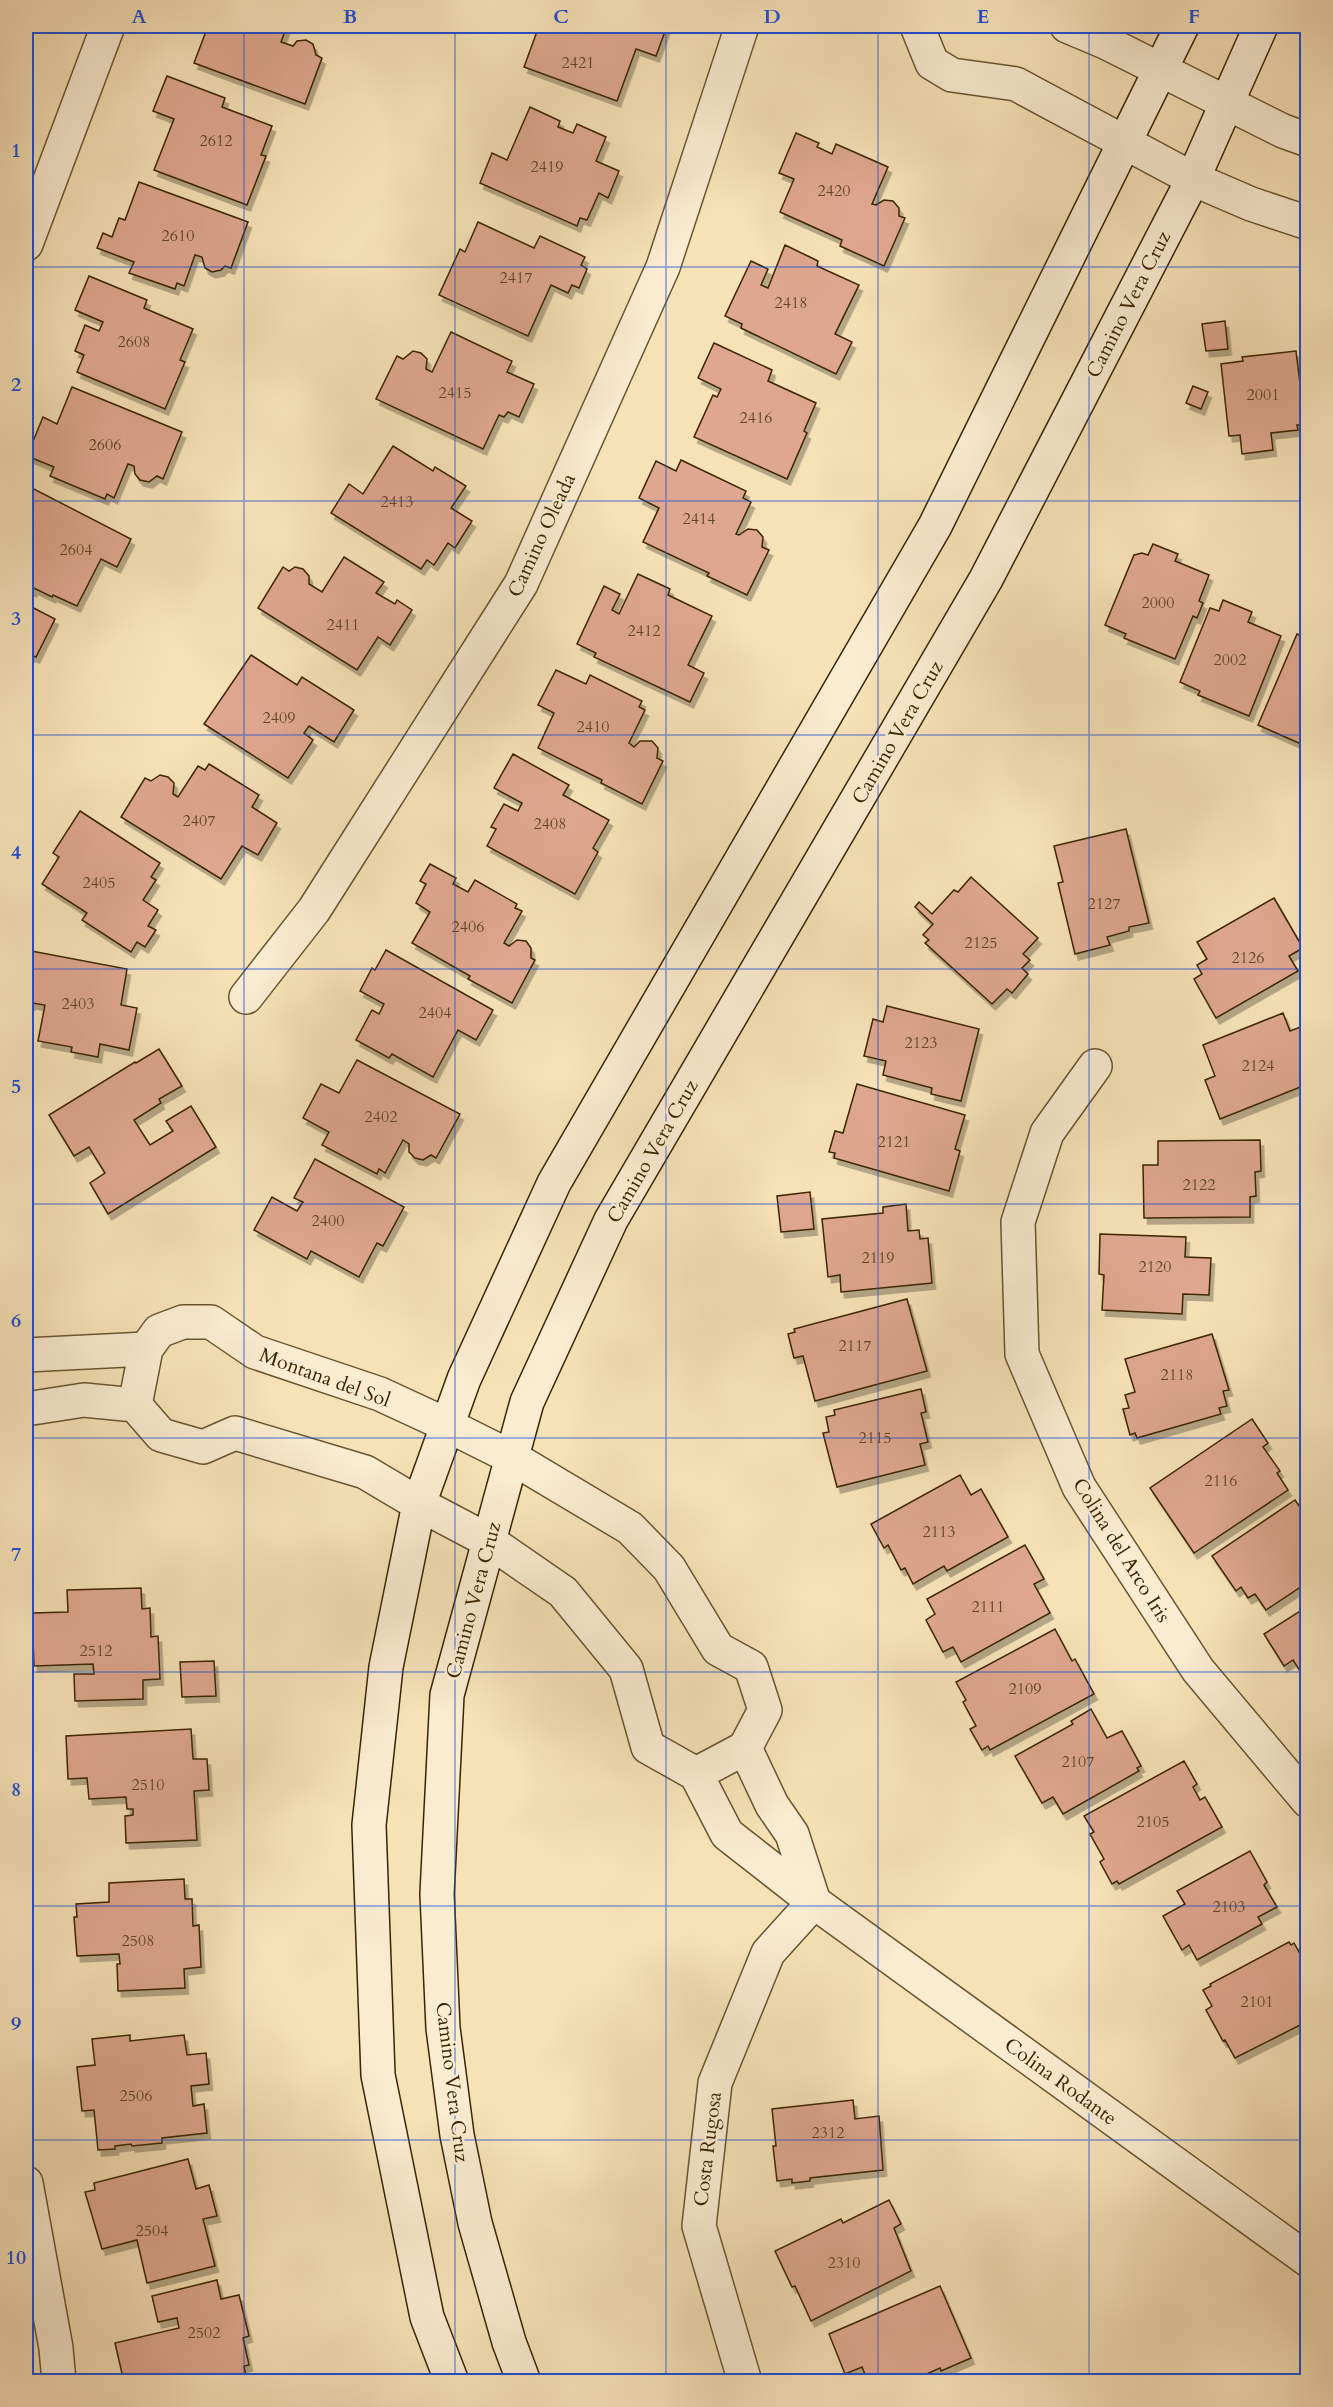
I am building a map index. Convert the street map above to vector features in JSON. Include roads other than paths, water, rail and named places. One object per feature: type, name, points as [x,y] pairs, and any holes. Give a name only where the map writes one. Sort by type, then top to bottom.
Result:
[{"type":"street","points":[[26,244],[108,26]]},
{"type":"street","name":"Camino Oleada","points":[[246,997],[314,910],[522,584],[663,267],[742,26]]},
{"type":"street","points":[[917,26],[932,63],[952,75],[1016,84],[1193,179],[1251,204],[1308,223]]},
{"type":"street","points":[[1067,26],[1283,131],[1308,140]]},
{"type":"street","points":[[452,2382],[427,2317],[378,2075],[369,1825],[386,1667],[418,1504],[464,1379],[554,1183],[935,526],[1182,26]]},
{"type":"street","name":"Camino Vera Cruz","points":[[524,2382],[508,2342],[475,2223],[457,2135],[443,2028],[437,1905],[447,1695],[526,1402],[611,1220],[986,579],[1193,179],[1261,26]]},
{"type":"street","name":"Colina del Arco Iris","points":[[1095,1066],[1047,1133],[1018,1222],[1022,1354],[1079,1487],[1198,1670],[1308,1802]]},
{"type":"street","name":"Montana del Sol","points":[[146,1349],[159,1331],[183,1323],[211,1322],[255,1353],[380,1394],[511,1457]]},
{"type":"street","points":[[26,1355],[146,1349],[135,1405]]},
{"type":"street","points":[[26,1408],[84,1400],[135,1405],[161,1435],[203,1447],[236,1433],[365,1472],[418,1504],[489,1540],[563,1592],[626,1669],[648,1747],[696,1774],[745,1748],[765,1710],[751,1667],[718,1649],[669,1568],[630,1528],[511,1457]]},
{"type":"street","points":[[745,1748],[772,1805],[792,1834],[814,1902]]},
{"type":"street","name":"Colina Rodante","points":[[696,1774],[727,1834],[814,1902],[1308,2260]]},
{"type":"street","name":"Costa Rugosa","points":[[745,2382],[699,2226],[715,2083],[768,1953],[814,1902]]},
{"type":"street","points":[[26,2183],[56,2348],[59,2382]]}]
